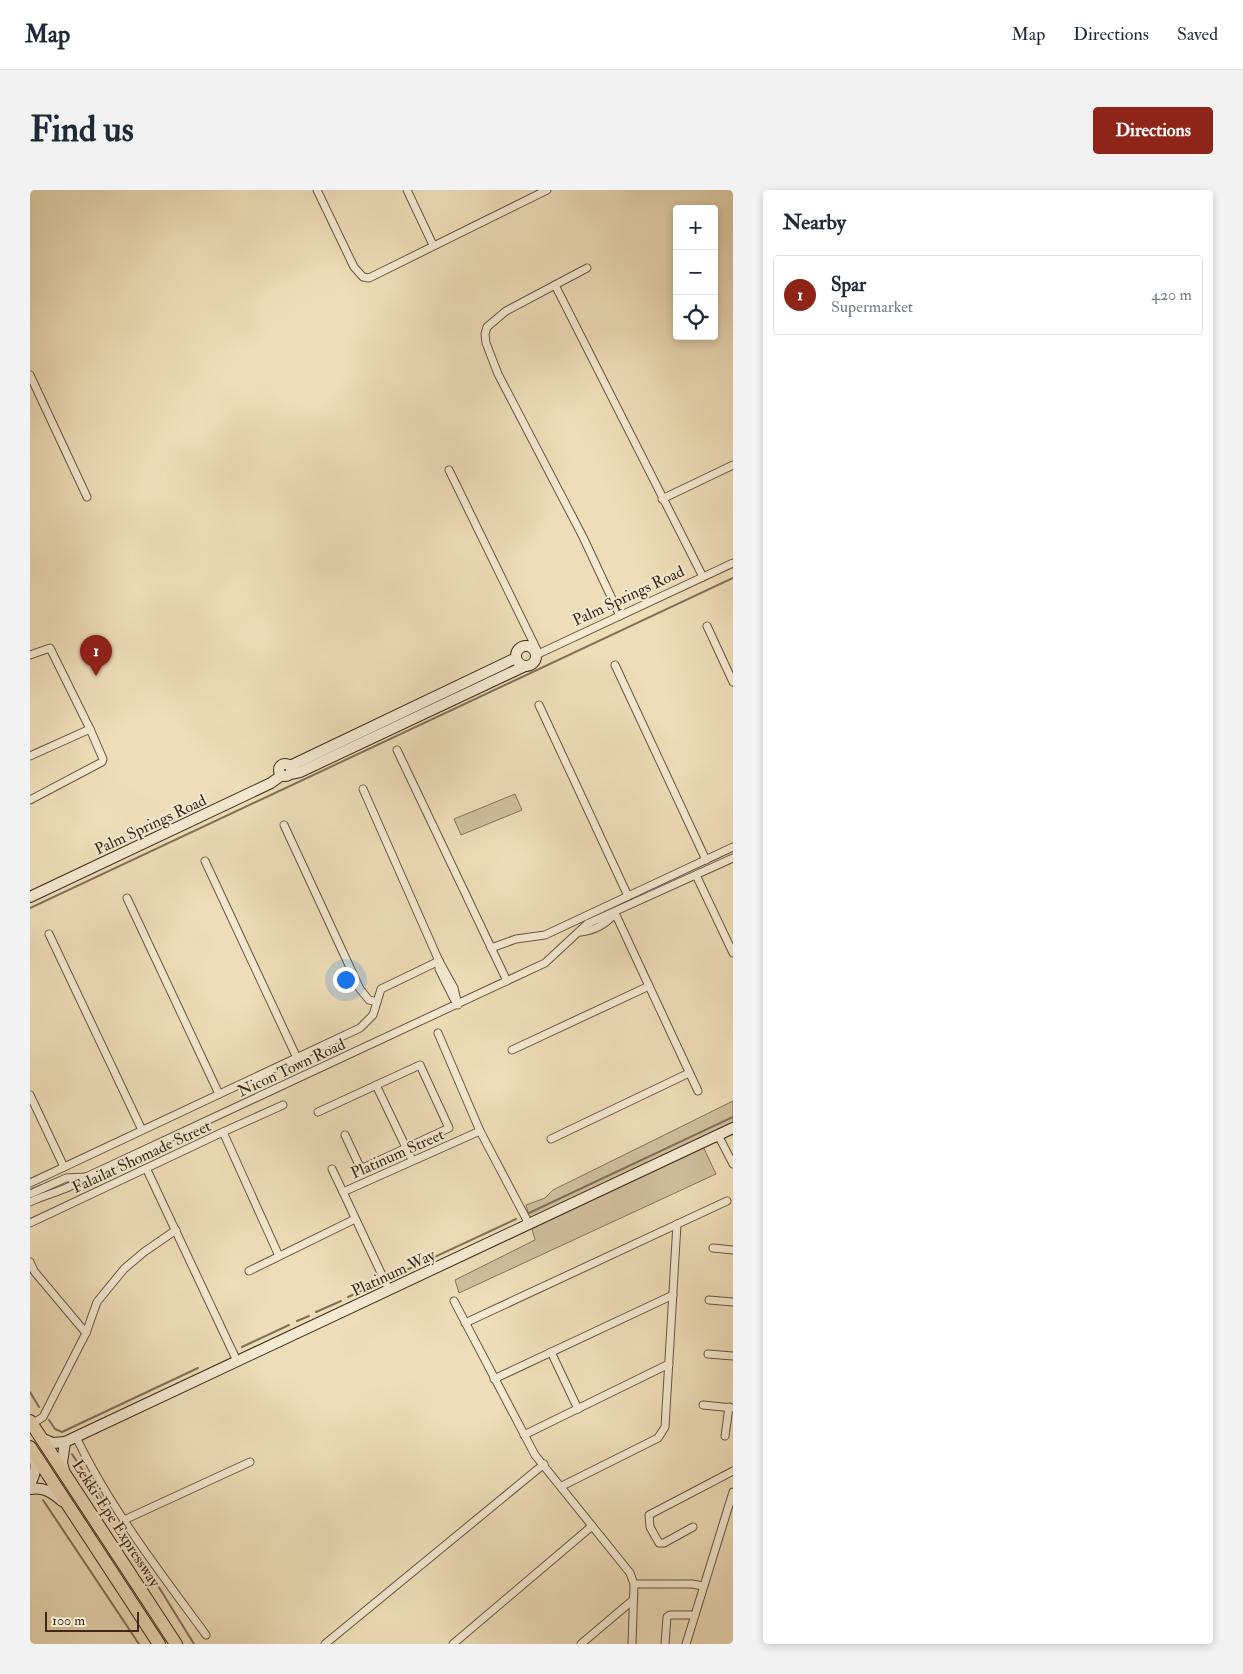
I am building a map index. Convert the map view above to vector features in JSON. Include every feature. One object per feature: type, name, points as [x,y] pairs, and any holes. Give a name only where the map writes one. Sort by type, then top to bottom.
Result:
[{"type":"highway","name":"Lekki-Epe Expressway","points":[[31,1422],[176,1644]]},
{"type":"highway","name":"Lekki-Epe Expressway","points":[[30,1447],[159,1644]]},
{"type":"street","points":[[317,190],[354,267],[363,277],[370,278],[433,245],[547,190]]},
{"type":"street","points":[[407,190],[433,245]]},
{"type":"street","points":[[588,268],[496,319],[487,327],[486,343],[498,374],[583,536],[620,616]]},
{"type":"street","points":[[555,285],[703,577]]},
{"type":"street","points":[[30,375],[33,388],[87,497]]},
{"type":"street","points":[[662,499],[733,465]]},
{"type":"street","points":[[287,771],[300,772],[534,662],[537,654],[449,470]]},
{"type":"street","name":"Palm Springs Road","points":[[537,654],[733,563]]},
{"type":"street","points":[[707,626],[733,682]]},
{"type":"street","points":[[525,666],[519,663],[516,658],[517,651],[524,646],[533,649],[537,654]]},
{"type":"street","points":[[30,655],[50,648],[103,759],[102,762],[30,800]]},
{"type":"street","points":[[287,771],[516,658]]},
{"type":"street","points":[[615,665],[706,860]]},
{"type":"street","points":[[539,705],[628,896]]},
{"type":"street","points":[[30,756],[90,729]]},
{"type":"street","points":[[397,750],[507,982]]},
{"type":"street","name":"Palm Springs Road","points":[[30,897],[271,783],[287,771]]},
{"type":"street","points":[[363,789],[439,961],[439,969],[458,1005]]},
{"type":"street","points":[[284,825],[360,989],[369,1000],[377,1002]]},
{"type":"street","points":[[491,948],[516,939],[545,935],[733,847]]},
{"type":"street","name":"Nicon Town Road","points":[[30,1194],[48,1189],[58,1192],[86,1177],[507,982],[545,963],[582,932],[587,924],[615,913],[733,858]]},
{"type":"street","points":[[205,861],[297,1058]]},
{"type":"street","points":[[696,876],[733,953]]},
{"type":"street","points":[[127,898],[219,1094]]},
{"type":"street","points":[[615,913],[698,1091]]},
{"type":"street","points":[[49,934],[142,1130]]},
{"type":"street","points":[[30,1183],[360,1028],[369,1021],[381,988],[386,984],[439,961]]},
{"type":"street","points":[[512,1050],[649,986]]},
{"type":"street","points":[[438,1033],[480,1131],[529,1224]]},
{"type":"street","points":[[318,1112],[420,1065],[449,1128],[364,1167],[360,1167],[345,1136]]},
{"type":"street","points":[[551,1139],[689,1072]]},
{"type":"street","points":[[376,1085],[405,1149],[412,1160]]},
{"type":"street","points":[[30,1095],[64,1167]]},
{"type":"street","points":[[223,1132],[283,1105]]},
{"type":"street","name":"Platinum Way","points":[[65,1442],[733,1128]]},
{"type":"street","name":"Platinum Street","points":[[389,1290],[343,1192],[480,1131]]},
{"type":"street","name":"Falailat Shomade Street","points":[[30,1223],[147,1170],[223,1132],[279,1256]]},
{"type":"street","points":[[718,1136],[733,1164]]},
{"type":"street","points":[[147,1170],[237,1361]]},
{"type":"street","points":[[332,1170],[343,1192]]},
{"type":"street","name":"Nicon Town Road","points":[[30,1202],[66,1178],[86,1177]]},
{"type":"street","points":[[66,1178],[70,1186]]},
{"type":"street","points":[[465,1323],[727,1201]]},
{"type":"street","points":[[249,1271],[356,1219]]},
{"type":"street","points":[[562,1486],[658,1438],[662,1434],[665,1427],[677,1224]]},
{"type":"street","points":[[31,1422],[43,1417],[86,1333],[96,1302],[124,1269],[144,1252],[176,1230]]},
{"type":"street","points":[[713,1248],[733,1250]]},
{"type":"street","points":[[30,1262],[34,1271],[86,1333]]},
{"type":"street","points":[[494,1379],[673,1295]]},
{"type":"street","points":[[709,1300],[733,1302]]},
{"type":"street","points":[[454,1301],[524,1435],[599,1535],[623,1562],[634,1584],[632,1644]]},
{"type":"street","points":[[551,1352],[578,1409]]},
{"type":"street","points":[[708,1354],[733,1356]]},
{"type":"street","points":[[524,1435],[669,1364]]},
{"type":"street","points":[[703,1405],[731,1407],[725,1436]]},
{"type":"street","points":[[76,1437],[91,1468],[124,1520],[206,1635]]},
{"type":"street","points":[[42,1438],[53,1443],[65,1442],[62,1463],[65,1474]]},
{"type":"street","points":[[30,1447],[36,1463],[35,1474],[30,1484]]},
{"type":"street","points":[[124,1520],[250,1462]]},
{"type":"street","points":[[325,1644],[544,1464]]},
{"type":"street","points":[[693,1527],[664,1543],[659,1543],[650,1527],[649,1514],[733,1471]]},
{"type":"street","points":[[30,1489],[42,1488],[49,1490],[72,1513]]},
{"type":"street","points":[[686,1644],[733,1492]]},
{"type":"street","points":[[453,1644],[592,1526]]},
{"type":"street","points":[[634,1584],[692,1584],[703,1586]]},
{"type":"street","points":[[581,1644],[633,1600]]},
{"type":"street","points":[[665,1644],[667,1617],[670,1615],[695,1614]]},
{"type":"shaded area","points":[[515,794],[522,810],[461,835],[454,819]]},
{"type":"shaded area","points":[[733,1101],[733,1126],[700,1140],[716,1174],[459,1293],[455,1280],[535,1240],[526,1205],[545,1198],[553,1190]]},
{"type":"waterway","points":[[30,908],[733,578]]},
{"type":"waterway","points":[[529,1213],[733,1117]]},
{"type":"waterway","points":[[398,1274],[516,1219]]},
{"type":"waterway","points":[[348,1297],[369,1288]]},
{"type":"waterway","points":[[316,1312],[341,1301]]},
{"type":"waterway","points":[[297,1321],[309,1316]]},
{"type":"waterway","points":[[242,1347],[289,1325]]},
{"type":"waterway","points":[[49,1420],[55,1429],[62,1432],[198,1368]]},
{"type":"waterway","points":[[30,1392],[39,1407]]},
{"type":"waterway","points":[[72,1454],[101,1498]]},
{"type":"waterway","points":[[43,1500],[139,1644]]},
{"type":"waterway","points":[[126,1534],[194,1644]]},
{"type":"place","name":"Spar","points":[[96,676]]}]
